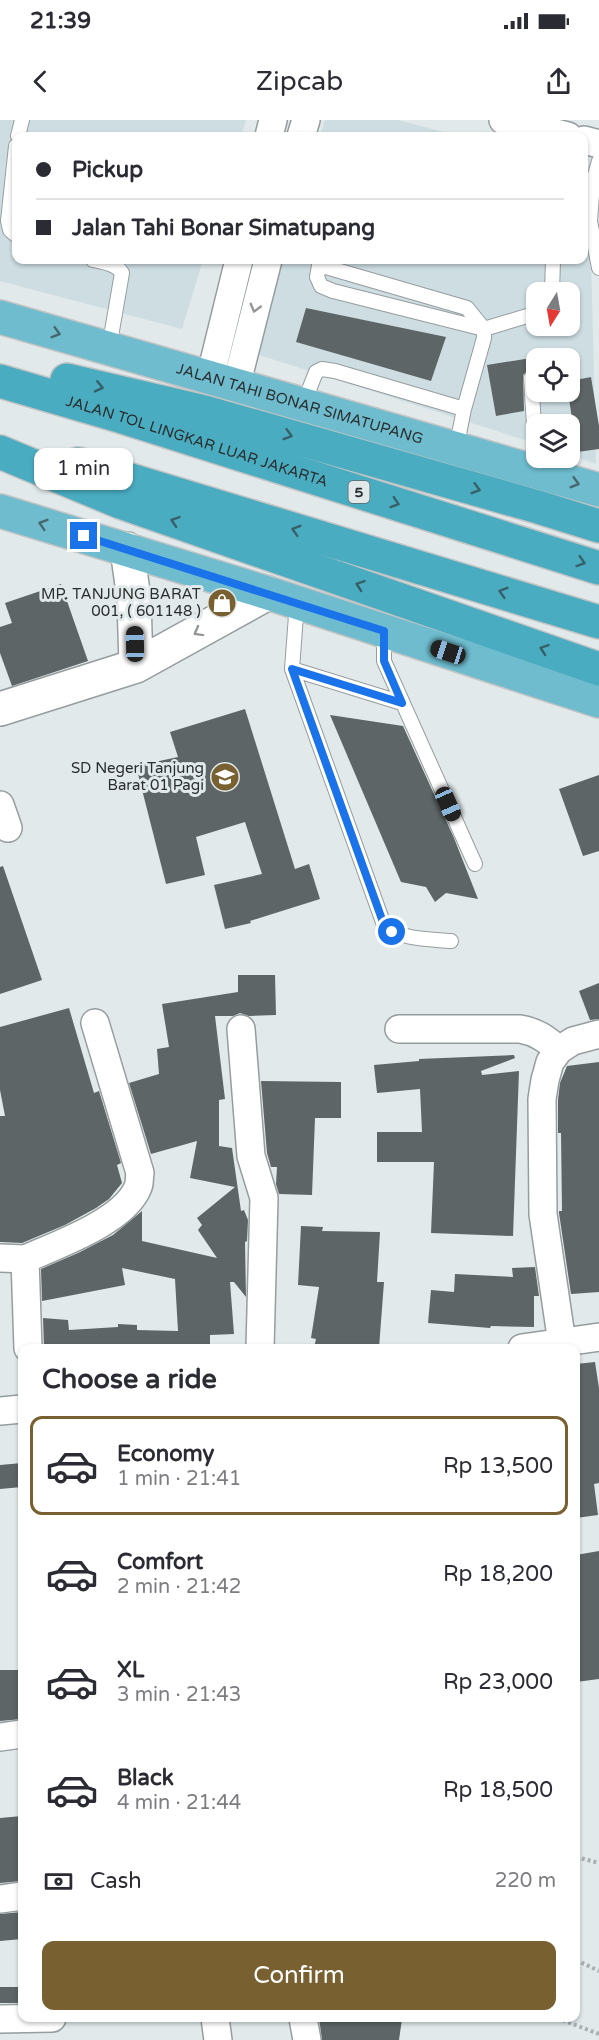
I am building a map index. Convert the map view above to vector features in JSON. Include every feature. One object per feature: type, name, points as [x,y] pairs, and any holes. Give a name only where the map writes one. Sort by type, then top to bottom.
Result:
[{"type":"highway","name":"JALAN TAHI BONAR SIMATUPANG","points":[[0,317],[599,490]]},
{"type":"highway","points":[[0,371],[80,382],[205,412],[599,526]]},
{"type":"highway","name":"JALAN TOL LINGKAR LUAR JAKARTA","points":[[0,381],[141,423],[599,568]]},
{"type":"highway","points":[[0,440],[599,622]]},
{"type":"highway","points":[[0,452],[120,502],[599,669]]},
{"type":"highway","points":[[0,511],[282,598],[599,701]]},
{"type":"street","points":[[503,120],[552,132]]},
{"type":"street","points":[[223,382],[238,264]]},
{"type":"street","points":[[223,382],[267,264]]},
{"type":"street","points":[[126,549],[134,599],[136,666]]},
{"type":"street","points":[[0,709],[136,666],[282,598]]},
{"type":"street","points":[[27,1344],[13,1258],[99,1225],[117,1214],[138,1187],[140,1173],[96,1023]]},
{"type":"street","points":[[241,1029],[251,1156],[264,1198],[260,1344]]},
{"type":"street","points":[[399,1029],[520,1029],[544,1037],[559,1050]]},
{"type":"street","points":[[562,1343],[543,1214],[542,1100],[544,1080],[550,1062],[559,1050],[573,1041],[599,1034]]},
{"type":"street","points":[[554,1344],[599,1338]]},
{"type":"street","points":[[0,1411],[18,1409]]},
{"type":"street","points":[[0,1737],[18,1735]]},
{"type":"street","points":[[0,1899],[18,1897]]},
{"type":"street","points":[[0,2019],[18,2019]]},
{"type":"street","points":[[216,2022],[218,2040]]},
{"type":"street","points":[[304,2022],[307,2040]]},
{"type":"lane","points":[[599,161],[588,181],[590,221],[599,267]]},
{"type":"lane","points":[[12,184],[8,221],[12,232]]},
{"type":"lane","points":[[108,264],[120,268],[122,273],[109,349]]},
{"type":"lane","points":[[320,264],[317,277],[321,286],[333,291],[484,328],[526,316]]},
{"type":"lane","points":[[326,264],[467,308],[484,328],[484,339],[464,409],[456,449]]},
{"type":"lane","points":[[552,282],[553,264]]},
{"type":"lane","points":[[303,405],[316,372],[322,369],[464,409]]},
{"type":"lane","points":[[533,402],[537,472]]},
{"type":"lane","points":[[282,598],[292,669],[384,925],[392,932],[403,935],[452,941]]},
{"type":"lane","points":[[384,631],[384,661],[475,864]]},
{"type":"lane","points":[[292,669],[402,703]]},
{"type":"path","points":[[580,1858],[599,1863]]},
{"type":"path","points":[[580,1962],[599,1971]]},
{"type":"path","points":[[568,2022],[599,2034]]},
{"type":"shaded area","points":[[0,120],[246,120],[242,132],[12,132],[12,264],[202,264],[182,329],[0,281]]},
{"type":"shaded area","points":[[325,120],[398,120],[444,132],[321,132]]},
{"type":"shaded area","points":[[589,172],[596,464],[580,458],[580,414],[526,414],[526,440],[256,354],[283,264],[588,264]]},
{"type":"building","points":[[306,308],[446,337],[431,381],[296,342]]},
{"type":"building","points":[[526,359],[526,372],[523,375],[524,411],[496,416],[487,365]]},
{"type":"building","points":[[591,377],[599,426],[599,449],[580,452],[580,414],[571,414],[570,402],[580,402],[580,379]]},
{"type":"building","points":[[61,584],[88,661],[12,686],[0,653],[0,627],[12,623],[5,603]]},
{"type":"building","name":"SD Negeri Tanjung Barat 01 Pagi","points":[[245,709],[295,869],[309,864],[320,899],[250,921],[251,923],[225,929],[214,885],[262,874],[245,822],[196,837],[205,875],[166,884],[136,766],[178,757],[170,732]]},
{"type":"building","points":[[330,715],[403,726],[454,838],[478,899],[446,893],[435,902],[426,887],[401,882]]},
{"type":"building","points":[[599,775],[599,851],[583,856],[559,789]]},
{"type":"building","points":[[3,866],[42,980],[0,994],[0,867]]},
{"type":"building","points":[[238,975],[275,975],[276,1015],[249,1016],[240,1013],[233,1016],[215,1016],[225,1099],[219,1100],[219,1146],[232,1148],[241,1211],[244,1210],[248,1220],[247,1241],[245,1242],[246,1297],[234,1282],[230,1282],[234,1334],[210,1335],[210,1344],[44,1344],[43,1318],[68,1320],[69,1330],[118,1327],[118,1324],[137,1325],[137,1330],[178,1331],[175,1279],[122,1268],[125,1285],[42,1301],[41,1269],[113,1235],[142,1211],[142,1241],[217,1258],[198,1230],[202,1225],[197,1218],[235,1187],[190,1178],[197,1141],[151,1154],[129,1083],[159,1074],[157,1049],[169,1047],[162,1004],[238,992]]},
{"type":"building","points":[[599,983],[599,1019],[590,1020],[579,991]]},
{"type":"building","points":[[69,1008],[94,1093],[99,1091],[121,1163],[117,1165],[122,1183],[109,1199],[65,1225],[22,1243],[0,1242],[0,1116],[5,1116],[0,1090],[0,1027]]},
{"type":"building","points":[[514,1055],[515,1058],[481,1071],[482,1075],[519,1071],[513,1236],[431,1233],[434,1162],[377,1162],[377,1132],[422,1132],[420,1089],[377,1093],[374,1065],[419,1061],[419,1059]]},
{"type":"building","points":[[599,1062],[599,1292],[571,1294],[559,1213],[562,1211],[561,1133],[558,1133],[560,1083],[567,1066]]},
{"type":"building","points":[[261,1081],[341,1082],[341,1118],[315,1118],[312,1195],[279,1194],[276,1184],[277,1167],[271,1167],[267,1153]]},
{"type":"building","points":[[301,1226],[323,1227],[322,1231],[380,1232],[377,1282],[384,1282],[379,1344],[315,1344],[316,1339],[311,1338],[319,1287],[298,1285]]},
{"type":"building","points":[[535,1267],[539,1296],[534,1296],[534,1327],[491,1326],[490,1328],[428,1323],[431,1290],[454,1292],[455,1274],[513,1277],[512,1268]]},
{"type":"building","points":[[595,1362],[599,1388],[599,1483],[594,1484],[598,1515],[580,1517],[580,1364]]},
{"type":"building","points":[[18,1463],[18,1487],[0,1489],[0,1465]]},
{"type":"building","points":[[599,1551],[599,1679],[580,1681],[580,1554]]},
{"type":"building","points":[[0,1670],[18,1670],[18,1719],[0,1721]]},
{"type":"building","points":[[18,1816],[18,1881],[0,1883],[0,1818]]},
{"type":"building","points":[[18,1912],[18,1939],[0,1941],[0,1914]]},
{"type":"building","points":[[0,1987],[18,1987],[18,2003],[0,2003]]},
{"type":"building","points":[[320,2022],[402,2022],[399,2040],[322,2040]]},
{"type":"place","name":"MP. TANJUNG BARAT 001, ( 601148 )","points":[[222,603]]},
{"type":"place","name":"SD Negeri Tanjung Barat 01 Pagi","points":[[225,777]]},
{"type":"route","points":[[84,536],[384,631],[384,661],[402,703],[292,669],[384,925],[392,932]]}]
